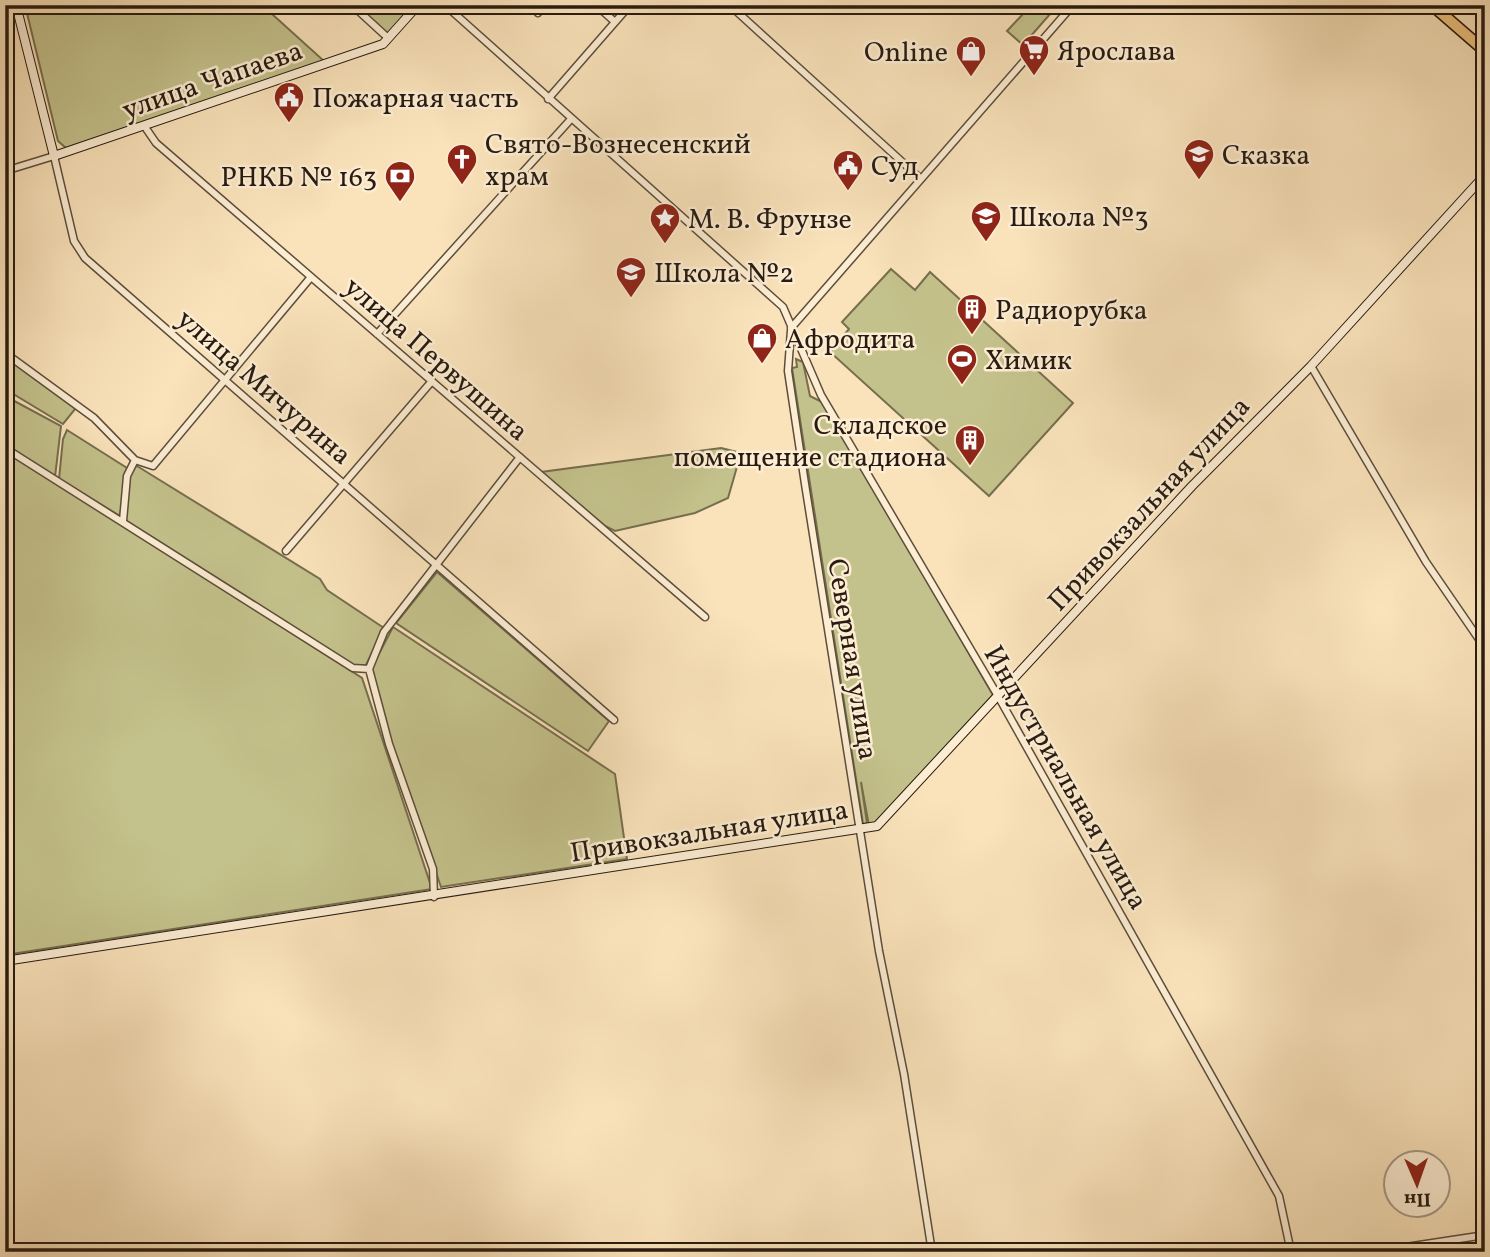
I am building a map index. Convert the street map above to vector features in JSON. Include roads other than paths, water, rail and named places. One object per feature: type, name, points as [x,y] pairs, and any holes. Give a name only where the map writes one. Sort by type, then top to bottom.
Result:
[{"type":"highway","points":[[1432,5],[1485,51]]},
{"type":"main road","name":"улица Мичурина","points":[[16,5],[54,156]]},
{"type":"main road","name":"улица Чапаева","points":[[54,156],[383,44],[418,5]]},
{"type":"main road","name":"Привокзальная улица","points":[[5,961],[183,932],[434,897],[877,826],[1192,486],[1311,366],[1485,176]]},
{"type":"street","points":[[352,5],[388,38]]},
{"type":"street","name":"Индустриальная улица","points":[[445,5],[783,307],[821,395],[998,696],[1279,1196],[1291,1252]]},
{"type":"street","points":[[533,5],[538,13]]},
{"type":"street","points":[[596,5],[615,22]]},
{"type":"street","points":[[548,99],[630,5]]},
{"type":"street","points":[[791,328],[1073,5]]},
{"type":"street","points":[[735,10],[921,178]]},
{"type":"street","points":[[377,334],[571,119]]},
{"type":"street","name":"улица Первушина","points":[[145,127],[156,143],[705,617]]},
{"type":"street","name":"улица Чапаева","points":[[5,171],[54,156]]},
{"type":"street","name":"улица Мичурина","points":[[54,156],[74,241],[85,258],[614,720]]},
{"type":"street","points":[[5,354],[94,418],[135,460],[153,466],[311,277]]},
{"type":"street","name":"Северная улица","points":[[791,328],[788,371],[860,830],[887,995],[904,1074],[932,1252]]},
{"type":"street","points":[[1311,366],[1426,562],[1485,648]]},
{"type":"street","points":[[286,551],[432,381]]},
{"type":"street","points":[[5,448],[353,667],[369,669]]},
{"type":"street","points":[[434,897],[433,869],[389,744],[369,669],[384,632],[520,457]]},
{"type":"street","points":[[123,521],[127,477],[135,460]]},
{"type":"street","points":[[1373,1252],[1485,1235]]},
{"type":"place","name":"Ярослава","points":[[1034,77]]},
{"type":"place","name":"Online","points":[[971,78]]},
{"type":"place","name":"Пожарная часть","points":[[289,124]]},
{"type":"place","name":"Сказка","points":[[1199,181]]},
{"type":"place","name":"Свято-Вознесенский храм","points":[[462,186]]},
{"type":"place","name":"Суд","points":[[848,192]]},
{"type":"place","name":"РНКБ № 163","points":[[400,203]]},
{"type":"place","name":"Школа №3","points":[[986,243]]},
{"type":"place","name":"М. В. Фрунзе","points":[[665,245]]},
{"type":"place","name":"Школа №2","points":[[631,299]]},
{"type":"place","name":"Радиорубка","points":[[972,336]]},
{"type":"place","name":"Афродита","points":[[762,365]]},
{"type":"place","name":"Химик","points":[[962,386]]},
{"type":"place","name":"Складское помещение стадиона","points":[[970,467]]}]
